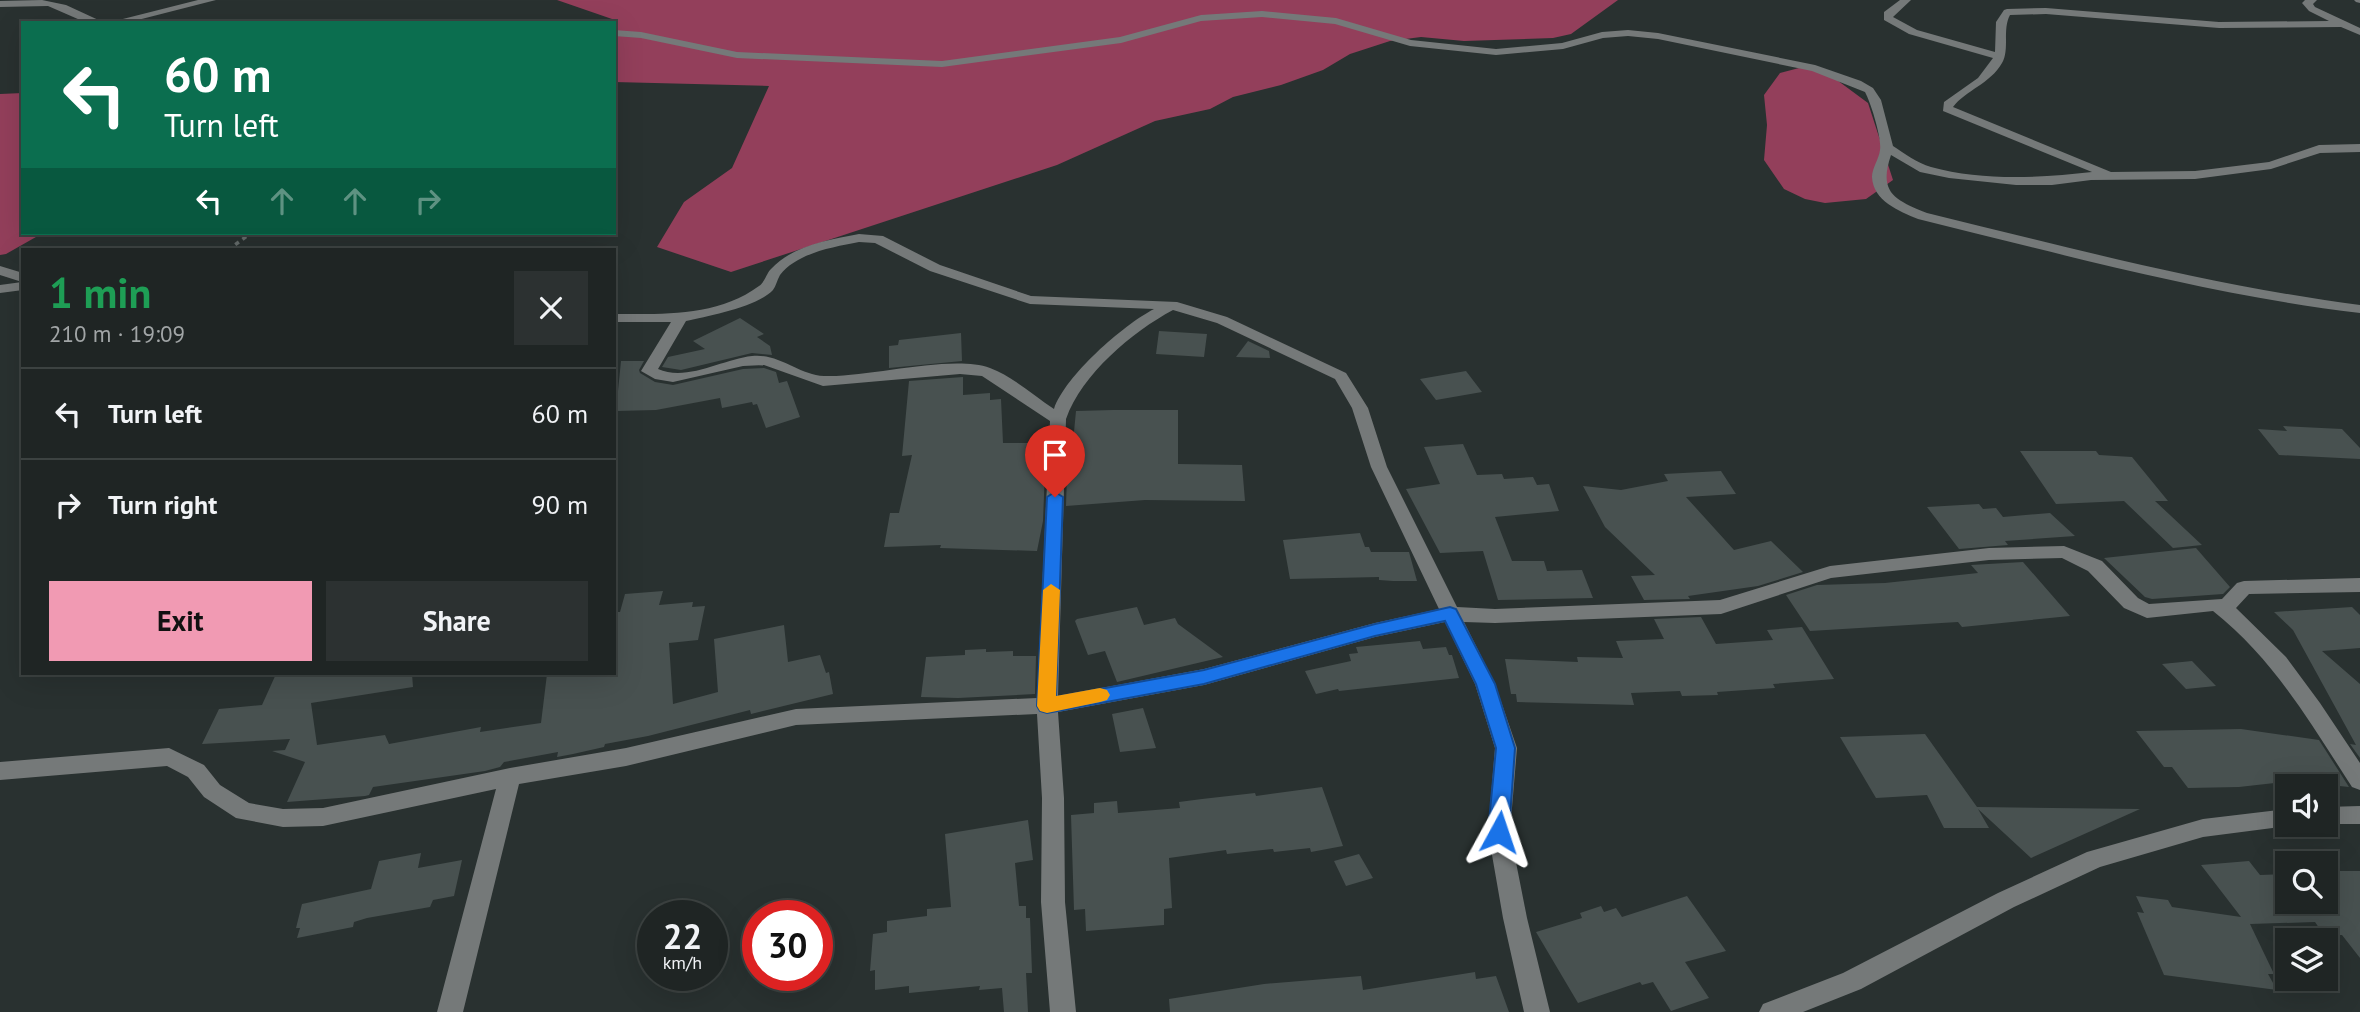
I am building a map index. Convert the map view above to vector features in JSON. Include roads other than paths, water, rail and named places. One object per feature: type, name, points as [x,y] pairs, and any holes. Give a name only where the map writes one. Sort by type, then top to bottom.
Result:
[{"type":"street","points":[[121,21],[211,0]]},
{"type":"street","points":[[1906,0],[1888,14],[1888,18],[1913,32],[2000,57]]},
{"type":"street","points":[[2312,0],[2307,3],[2312,9],[2360,32]]},
{"type":"street","points":[[0,4],[52,3],[67,8],[85,21]]},
{"type":"street","points":[[2109,176],[1947,109],[1954,99],[1974,88],[1991,73],[2000,57],[2003,17],[2007,12],[2046,11],[2219,25],[2339,24]]},
{"type":"street","points":[[616,33],[641,35],[737,55],[942,64],[1111,42],[1202,18],[1262,14],[1336,21],[1410,43],[1496,52],[1563,46],[1602,36],[1648,35],[1815,68],[1869,90],[1875,100],[1887,148],[1878,175],[1882,191],[1899,206],[1923,216],[2218,287],[2360,309]]},
{"type":"street","points":[[1887,148],[1924,169],[1949,174],[2028,181],[2109,176],[2196,176],[2271,165],[2319,149],[2360,148]]},
{"type":"street","points":[[616,318],[681,318],[726,308],[767,288],[775,272],[797,256],[824,244],[878,239],[935,268],[1030,300],[1172,305],[1222,320],[1341,376],[1360,408],[1378,467],[1409,525],[1485,684],[1506,748],[1499,832],[1515,918],[1537,1012]]},
{"type":"street","points":[[0,270],[21,277]]},
{"type":"street","points":[[0,289],[21,286]]},
{"type":"street","points":[[1063,1012],[1053,902],[1053,798],[1047,706],[1058,419],[1065,399],[1092,367],[1136,324],[1172,305]]},
{"type":"street","points":[[681,318],[649,372],[659,378],[677,377],[754,360],[770,361],[811,379],[823,381],[960,369],[986,372],[1058,419]]},
{"type":"street","points":[[0,771],[169,757],[196,771],[212,791],[244,811],[283,818],[323,817],[510,777],[626,757],[796,718],[1047,706],[1204,677],[1375,630],[1450,614],[1495,616],[1721,607],[1830,572],[1989,554],[2064,552],[2095,566],[2130,603],[2147,611],[2217,604],[2247,626],[2288,671],[2360,781]]},
{"type":"street","points":[[2224,609],[2244,588],[2360,585]]},
{"type":"street","points":[[450,1012],[510,777]]},
{"type":"street","points":[[2338,816],[2360,815]]},
{"type":"street","points":[[1772,1012],[1852,981],[2006,900],[2095,859],[2203,828],[2275,819]]}]
